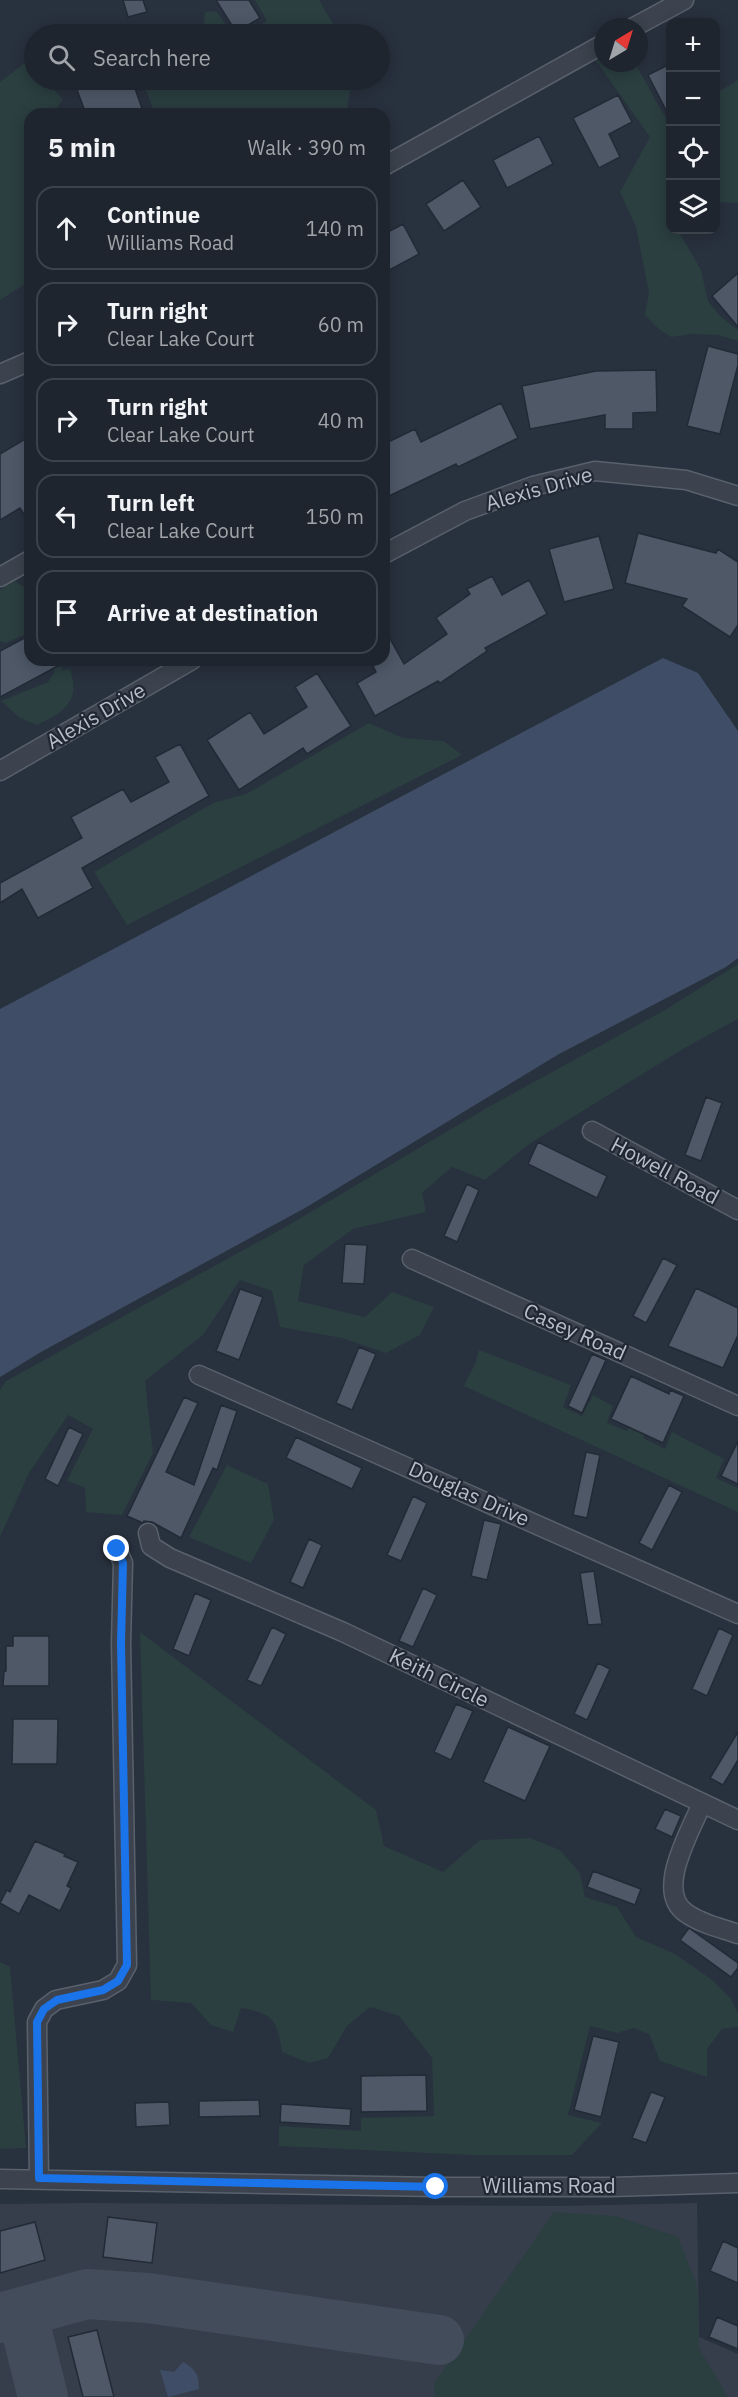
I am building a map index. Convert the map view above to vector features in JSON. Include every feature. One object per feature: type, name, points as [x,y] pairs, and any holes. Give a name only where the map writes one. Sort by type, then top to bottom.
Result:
[{"type":"street","points":[[648,19],[684,0]]},
{"type":"street","points":[[390,163],[594,49]]},
{"type":"street","points":[[0,374],[24,364]]},
{"type":"street","name":"Alexis Drive","points":[[390,551],[474,507],[533,486],[595,471],[686,480],[738,496]]},
{"type":"street","points":[[0,577],[24,563]]},
{"type":"street","name":"Alexis Drive","points":[[0,771],[178,666]]},
{"type":"street","name":"Howell Road","points":[[592,1131],[738,1210]]},
{"type":"street","name":"Casey Road","points":[[412,1259],[738,1406]]},
{"type":"street","name":"Douglas Drive","points":[[199,1375],[738,1614]]},
{"type":"street","name":"Keith Circle","points":[[148,1533],[151,1546],[170,1558],[343,1632],[738,1820]]},
{"type":"street","points":[[39,2178],[37,2022],[44,2009],[57,2000],[103,1990],[118,1981],[127,1965],[121,1643],[123,1563],[117,1549]]},
{"type":"street","points":[[702,1803],[673,1874],[676,1900],[685,1913],[738,1934]]},
{"type":"street","name":"Williams Road","points":[[0,2179],[436,2187],[612,2187],[738,2183]]},
{"type":"shaded area","points":[[255,0],[319,0],[333,24],[261,24],[267,21]]},
{"type":"shaded area","points":[[216,11],[226,24],[204,24],[205,12]]},
{"type":"shaded area","points":[[24,64],[24,90],[54,90],[63,99],[57,108],[24,108],[24,285],[0,300],[0,82]]},
{"type":"shaded area","points":[[604,72],[640,72],[666,117],[666,234],[680,234],[701,270],[708,301],[721,317],[738,330],[738,341],[718,335],[692,334],[671,337],[645,315],[649,293],[636,227],[620,192],[650,137]]},
{"type":"shaded area","points":[[738,80],[738,203],[720,202],[720,91]]},
{"type":"shaded area","points":[[146,90],[350,90],[347,108],[153,108]]},
{"type":"shaded area","points":[[15,581],[24,587],[24,635],[6,643],[0,641],[0,590]]},
{"type":"shaded area","points":[[52,666],[61,666],[63,670],[70,669],[73,680],[72,697],[63,710],[56,715],[37,725],[20,718],[1,701],[48,682],[55,671]]},
{"type":"shaded area","points":[[369,723],[403,738],[444,741],[462,755],[127,925],[94,872],[213,803],[246,794]]},
{"type":"shaded area","points":[[738,964],[738,1019],[688,1046],[529,1144],[485,1180],[452,1167],[422,1193],[426,1212],[353,1229],[304,1265],[298,1301],[365,1317],[392,1292],[434,1307],[420,1335],[386,1353],[342,1338],[280,1327],[272,1291],[240,1280],[203,1335],[145,1381],[153,1453],[122,1515],[86,1512],[85,1488],[67,1481],[93,1429],[68,1415],[29,1473],[0,1537],[0,1390],[6,1381],[287,1226],[490,1106],[665,1010]]},
{"type":"shaded area","points":[[479,1350],[571,1385],[563,1407],[582,1416],[593,1395],[613,1406],[607,1423],[627,1431],[633,1416],[650,1423],[643,1438],[665,1449],[672,1432],[724,1459],[716,1478],[738,1488],[738,1512],[464,1386]]},
{"type":"shaded area","points":[[227,1465],[268,1484],[274,1520],[251,1563],[189,1537]]},
{"type":"shaded area","points":[[140,1632],[376,1810],[384,1846],[443,1872],[480,1840],[530,1838],[560,1850],[580,1873],[585,1897],[617,1907],[636,1937],[675,1954],[711,1979],[731,1999],[738,2013],[738,2027],[722,2029],[707,2049],[707,2077],[660,2061],[649,2034],[634,2028],[617,2033],[590,2026],[568,2115],[602,2123],[572,2155],[471,2155],[279,2146],[279,2126],[361,2131],[361,2118],[434,2116],[432,2058],[399,2016],[370,2007],[347,2026],[328,2058],[309,2063],[282,2052],[276,2026],[272,2020],[261,2013],[241,2008],[233,2032],[211,2025],[191,2003],[151,2000]]},
{"type":"shaded area","points":[[0,1962],[10,1967],[26,2148],[0,2149]]},
{"type":"shaded area","points":[[697,2203],[699,2337],[738,2354],[738,2397],[0,2397],[0,2204],[559,2206]]},
{"type":"shaded area","points":[[554,2212],[616,2216],[678,2237],[697,2285],[699,2348],[728,2397],[435,2397],[434,2384]]},
{"type":"water","points":[[663,658],[698,673],[738,731],[738,958],[726,967],[559,1054],[305,1208],[41,1352],[0,1377],[0,1009]]},
{"type":"water","points":[[183,2362],[196,2372],[199,2389],[168,2397],[160,2370],[174,2372]]},
{"type":"building","points":[[123,0],[143,0],[147,12],[128,17]]},
{"type":"building","points":[[216,0],[249,0],[260,18],[250,24],[231,24]]},
{"type":"building","points":[[666,66],[666,110],[648,75]]},
{"type":"building","points":[[77,90],[136,90],[142,108],[84,108]]},
{"type":"building","points":[[618,95],[632,122],[609,134],[620,157],[599,168],[573,118]]},
{"type":"building","points":[[539,136],[553,164],[507,188],[493,160]]},
{"type":"building","points":[[463,180],[481,207],[444,231],[426,204]]},
{"type":"building","points":[[403,224],[419,254],[390,270],[390,231]]},
{"type":"building","points":[[738,273],[738,327],[712,296]]},
{"type":"building","points":[[708,346],[738,354],[738,365],[720,434],[687,426]]},
{"type":"building","points":[[656,370],[657,412],[633,413],[633,429],[605,429],[605,415],[530,429],[522,386],[596,371]]},
{"type":"building","points":[[501,403],[518,438],[458,467],[456,464],[390,496],[390,441],[415,429],[421,442]]},
{"type":"building","points":[[24,440],[24,514],[20,508],[0,520],[0,454]]},
{"type":"building","points":[[638,533],[716,553],[718,549],[738,562],[738,625],[730,637],[682,606],[687,599],[625,583]]},
{"type":"building","points":[[599,536],[614,589],[564,602],[549,549]]},
{"type":"building","points":[[492,576],[502,595],[529,580],[547,614],[485,648],[487,651],[440,683],[438,681],[375,716],[357,683],[376,672],[373,666],[390,666],[390,639],[404,664],[447,634],[436,618],[470,594],[467,589]]},
{"type":"building","points":[[24,638],[24,666],[58,666],[0,697],[0,651]]},
{"type":"building","points":[[317,673],[351,726],[307,754],[303,748],[239,790],[207,740],[250,712],[264,734],[307,707],[295,687]]},
{"type":"building","points":[[180,744],[209,796],[82,868],[93,888],[38,918],[22,889],[0,903],[0,883],[82,838],[71,817],[123,789],[131,802],[169,782],[155,757]]},
{"type":"building","points":[[706,1097],[722,1103],[701,1161],[685,1155]]},
{"type":"building","points":[[538,1142],[607,1176],[597,1198],[528,1164]]},
{"type":"building","points":[[467,1184],[479,1190],[457,1242],[444,1236]]},
{"type":"building","points":[[345,1244],[367,1245],[364,1284],[342,1283]]},
{"type":"building","points":[[663,1258],[677,1265],[646,1323],[633,1316]]},
{"type":"building","points":[[696,1288],[738,1308],[738,1335],[723,1368],[668,1346]]},
{"type":"building","points":[[240,1289],[263,1297],[239,1360],[216,1351]]},
{"type":"building","points":[[359,1347],[376,1354],[352,1410],[336,1403]]},
{"type":"building","points":[[592,1354],[606,1360],[582,1413],[568,1406]]},
{"type":"building","points":[[631,1376],[669,1394],[670,1390],[684,1396],[663,1443],[611,1419]]},
{"type":"building","points":[[184,1397],[198,1403],[166,1472],[194,1485],[221,1405],[237,1411],[217,1470],[213,1468],[181,1538],[152,1522],[144,1521],[143,1523],[127,1516]]},
{"type":"building","points":[[69,1427],[83,1434],[58,1486],[45,1479]]},
{"type":"building","points":[[296,1437],[362,1468],[352,1489],[286,1458]]},
{"type":"building","points":[[738,1441],[738,1484],[721,1476]]},
{"type":"building","points":[[586,1452],[600,1455],[587,1518],[573,1515]]},
{"type":"building","points":[[669,1485],[682,1492],[652,1550],[639,1543]]},
{"type":"building","points":[[413,1496],[427,1503],[401,1561],[387,1555]]},
{"type":"building","points":[[484,1520],[501,1524],[487,1580],[471,1576]]},
{"type":"building","points":[[309,1539],[322,1545],[303,1588],[290,1582]]},
{"type":"building","points":[[594,1571],[602,1624],[588,1625],[580,1573]]},
{"type":"building","points":[[423,1588],[437,1595],[413,1647],[399,1641]]},
{"type":"building","points":[[195,1593],[211,1600],[189,1656],[173,1649]]},
{"type":"building","points":[[272,1627],[286,1634],[261,1686],[247,1680]]},
{"type":"building","points":[[719,1628],[733,1635],[707,1696],[692,1689]]},
{"type":"building","points":[[13,1636],[49,1636],[49,1686],[3,1686],[4,1671],[6,1671],[6,1646],[13,1646]]},
{"type":"building","points":[[598,1663],[610,1669],[587,1720],[574,1714]]},
{"type":"building","points":[[456,1704],[473,1711],[451,1760],[434,1752]]},
{"type":"building","points":[[13,1719],[58,1719],[57,1764],[12,1764]]},
{"type":"building","points":[[508,1727],[550,1746],[525,1801],[483,1782]]},
{"type":"building","points":[[738,1732],[738,1760],[723,1785],[710,1778]]},
{"type":"building","points":[[665,1809],[681,1816],[672,1837],[655,1829]]},
{"type":"building","points":[[35,1841],[78,1862],[67,1886],[71,1888],[60,1911],[29,1895],[19,1914],[0,1903],[7,1890],[10,1892]]},
{"type":"building","points":[[593,1871],[641,1889],[635,1905],[587,1887]]},
{"type":"building","points":[[689,1928],[738,1963],[738,1968],[731,1977],[680,1940]]},
{"type":"building","points":[[593,2036],[619,2042],[601,2117],[574,2110]]},
{"type":"building","points":[[426,2075],[427,2111],[361,2112],[361,2076]]},
{"type":"building","points":[[651,2092],[665,2097],[646,2143],[632,2138]]},
{"type":"building","points":[[259,2100],[260,2116],[199,2117],[199,2101]]},
{"type":"building","points":[[169,2102],[170,2125],[136,2127],[135,2103]]},
{"type":"building","points":[[281,2104],[351,2109],[350,2126],[280,2122]]},
{"type":"building","points":[[108,2217],[157,2223],[152,2263],[103,2257]]},
{"type":"building","points":[[35,2222],[45,2260],[0,2273],[0,2231]]},
{"type":"building","points":[[723,2241],[738,2248],[738,2283],[710,2271]]},
{"type":"building","points":[[717,2317],[738,2326],[738,2349],[709,2337]]},
{"type":"building","points":[[97,2330],[114,2397],[83,2397],[68,2337]]},
{"type":"taxiway","points":[[22,2312],[87,2294],[148,2298],[439,2340]]},
{"type":"taxiway","points":[[0,2318],[22,2312],[43,2397]]},
{"type":"route","points":[[117,1549],[123,1563],[121,1643],[127,1965],[118,1981],[103,1990],[57,2000],[44,2009],[37,2022],[39,2178],[436,2187]]}]
